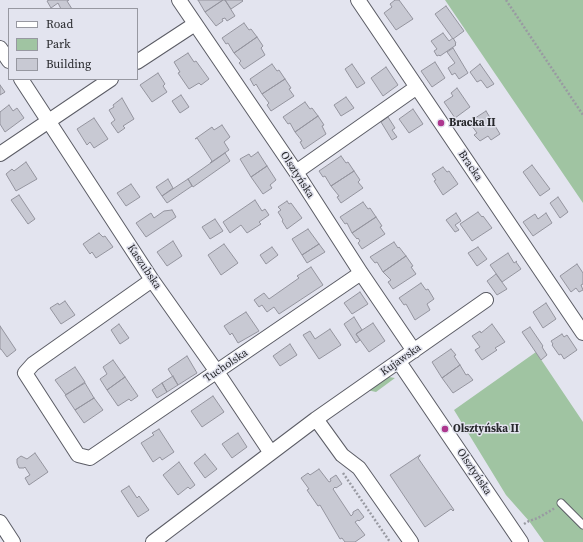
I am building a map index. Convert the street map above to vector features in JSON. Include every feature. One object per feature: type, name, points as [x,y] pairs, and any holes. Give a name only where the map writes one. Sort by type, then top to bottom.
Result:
[{"type":"street","name":"Olsztyńska","points":[[179,0],[296,172],[361,273],[414,351]]},
{"type":"street","name":"Bracka","points":[[358,0],[583,333]]},
{"type":"street","points":[[138,61],[195,24]]},
{"type":"street","points":[[0,48],[8,60]]},
{"type":"street","name":"Kaszubska","points":[[22,80],[152,280],[217,372],[271,453]]},
{"type":"street","points":[[0,154],[48,120],[109,80]]},
{"type":"street","points":[[296,172],[417,87]]},
{"type":"street","name":"Tucholska","points":[[152,280],[29,368],[78,455],[90,458],[361,273]]},
{"type":"street","name":"Kujawska","points":[[153,542],[316,419],[486,300]]},
{"type":"street","name":"Olsztyńska","points":[[399,362],[518,537]]},
{"type":"street","points":[[316,419],[342,455],[359,468],[411,542]]},
{"type":"street","points":[[0,522],[13,541]]},
{"type":"lane","points":[[561,503],[583,525]]},
{"type":"path","points":[[506,0],[583,115]]},
{"type":"path","points":[[342,471],[390,542]]},
{"type":"path","points":[[518,537],[530,521],[538,518],[561,503]]},
{"type":"green space","points":[[445,0],[583,0],[583,203]]},
{"type":"green space","points":[[536,352],[583,422],[583,542],[544,542],[529,521],[506,495],[454,410]]},
{"type":"green space","points":[[384,378],[395,378],[376,392],[367,390]]},
{"type":"building","points":[[69,0],[67,1],[71,8],[60,8],[58,3],[51,8],[47,1]]},
{"type":"building","points":[[198,0],[223,0],[205,12]]},
{"type":"building","points":[[225,0],[235,16],[227,21],[225,18],[222,19],[223,21],[216,26],[205,12]]},
{"type":"building","points":[[225,0],[242,0],[243,1],[231,9]]},
{"type":"building","points":[[395,0],[399,0],[413,19],[396,30],[384,13],[392,7],[390,4]]},
{"type":"building","points":[[446,6],[464,31],[453,39],[435,14]]},
{"type":"building","points":[[244,23],[257,37],[234,53],[228,43],[226,44],[222,38]]},
{"type":"building","points":[[443,33],[449,41],[453,38],[456,45],[440,56],[437,56],[434,51],[437,49],[431,41]]},
{"type":"building","points":[[257,37],[263,46],[261,48],[265,55],[244,69],[239,63],[241,61],[234,53]]},
{"type":"building","points":[[453,48],[468,73],[459,79],[455,73],[452,75],[448,68],[455,63],[447,52]]},
{"type":"building","points":[[188,53],[209,79],[201,85],[199,83],[189,89],[178,73],[180,72],[174,62]]},
{"type":"building","points":[[435,62],[445,78],[432,87],[421,71]]},
{"type":"building","points":[[272,64],[277,71],[279,70],[285,79],[262,94],[256,84],[254,86],[250,79]]},
{"type":"building","points":[[352,64],[365,83],[357,88],[345,69]]},
{"type":"building","points":[[480,64],[494,84],[487,88],[481,80],[477,82],[470,72]]},
{"type":"building","points":[[386,67],[398,85],[383,96],[371,78]]},
{"type":"building","points":[[158,73],[165,84],[163,86],[167,92],[152,102],[140,85]]},
{"type":"building","points":[[285,79],[294,96],[271,111],[267,105],[269,103],[262,94]]},
{"type":"building","points":[[0,85],[5,92],[0,95]]},
{"type":"building","points":[[457,88],[470,107],[455,118],[444,102],[453,96],[451,93]]},
{"type":"building","points":[[181,95],[189,107],[180,113],[172,101]]},
{"type":"building","points":[[346,97],[354,108],[341,116],[334,105]]},
{"type":"building","points":[[122,98],[134,119],[123,126],[125,128],[118,133],[111,123],[115,120],[109,110]]},
{"type":"building","points":[[305,102],[318,116],[295,132],[290,123],[288,124],[283,117]]},
{"type":"building","points":[[9,105],[13,111],[17,108],[24,118],[5,132],[0,124],[0,112]]},
{"type":"building","points":[[413,109],[423,124],[409,133],[399,119]]},
{"type":"building","points":[[486,111],[500,134],[491,140],[488,136],[480,141],[474,135],[477,133],[469,122]]},
{"type":"building","points":[[318,116],[324,125],[322,126],[326,134],[304,149],[300,142],[302,141],[295,132]]},
{"type":"building","points":[[388,117],[395,128],[392,130],[397,137],[392,140],[381,122]]},
{"type":"building","points":[[94,118],[108,139],[94,148],[90,142],[87,145],[77,129]]},
{"type":"building","points":[[222,125],[230,137],[224,142],[229,150],[210,163],[212,161],[197,138],[195,139],[212,127],[214,130]]},
{"type":"building","points":[[258,152],[267,166],[251,177],[240,159],[249,154],[251,157]]},
{"type":"building","points":[[225,153],[230,161],[193,187],[188,179]]},
{"type":"building","points":[[341,156],[346,163],[348,162],[354,171],[331,186],[325,176],[323,177],[319,171]]},
{"type":"building","points":[[26,162],[37,179],[16,191],[6,174],[12,169],[14,171]]},
{"type":"building","points":[[532,165],[550,189],[540,196],[523,172]]},
{"type":"building","points":[[267,166],[276,180],[270,185],[272,188],[263,194],[251,177]]},
{"type":"building","points":[[443,167],[447,172],[449,171],[458,184],[443,195],[434,181],[436,180],[432,174]]},
{"type":"building","points":[[354,171],[360,180],[358,182],[363,188],[341,203],[337,197],[339,196],[331,186]]},
{"type":"building","points":[[168,179],[173,188],[162,196],[156,187]]},
{"type":"building","points":[[188,179],[192,186],[167,203],[162,196]]},
{"type":"building","points":[[131,184],[140,197],[126,206],[117,193]]},
{"type":"building","points":[[19,195],[35,219],[28,224],[11,200]]},
{"type":"building","points":[[558,197],[568,212],[560,218],[550,203]]},
{"type":"building","points":[[255,200],[262,211],[265,209],[269,215],[259,222],[261,224],[247,233],[241,225],[230,233],[223,222]]},
{"type":"building","points":[[287,201],[289,204],[291,203],[302,218],[287,229],[278,212],[281,210],[278,207]]},
{"type":"building","points":[[363,202],[368,209],[370,208],[376,217],[352,233],[347,223],[345,224],[340,217]]},
{"type":"building","points":[[172,210],[176,217],[146,237],[136,223],[151,213],[154,218],[164,211]]},
{"type":"building","points":[[478,212],[492,228],[472,241],[460,224]]},
{"type":"building","points":[[456,213],[461,221],[455,225],[459,230],[455,232],[446,220]]},
{"type":"building","points":[[546,213],[552,223],[533,236],[523,222],[535,214],[538,219]]},
{"type":"building","points":[[376,217],[385,234],[362,249],[358,243],[360,241],[352,233]]},
{"type":"building","points":[[215,219],[223,231],[210,239],[202,227]]},
{"type":"building","points":[[308,229],[319,244],[302,255],[292,239]]},
{"type":"building","points":[[99,233],[103,237],[105,236],[113,247],[96,258],[92,252],[90,254],[83,244]]},
{"type":"building","points":[[173,241],[182,256],[167,266],[157,252]]},
{"type":"building","points":[[394,242],[406,256],[383,272],[377,262],[375,263],[370,257]]},
{"type":"building","points":[[224,244],[238,263],[221,275],[208,255]]},
{"type":"building","points":[[319,244],[325,252],[307,263],[302,255]]},
{"type":"building","points":[[272,247],[278,255],[266,264],[260,255]]},
{"type":"building","points":[[478,247],[487,259],[477,266],[468,253]]},
{"type":"building","points":[[508,253],[514,263],[517,261],[516,262],[521,269],[502,282],[490,265]]},
{"type":"building","points":[[406,256],[413,266],[411,267],[416,274],[393,289],[388,282],[391,280],[383,272]]},
{"type":"building","points":[[577,264],[583,273],[583,284],[581,285],[583,290],[579,292],[576,288],[571,292],[560,276]]},
{"type":"building","points":[[311,267],[323,285],[279,314],[274,307],[267,312],[262,305],[259,307],[254,300],[264,293],[269,299],[299,278],[297,276]]},
{"type":"building","points":[[496,274],[507,289],[497,295],[487,281]]},
{"type":"building","points":[[421,283],[426,290],[428,289],[434,299],[427,304],[430,310],[415,320],[406,304],[404,305],[399,298]]},
{"type":"building","points":[[360,292],[368,304],[352,314],[344,303]]},
{"type":"building","points":[[65,301],[75,315],[61,324],[50,308]]},
{"type":"building","points":[[546,303],[556,319],[543,328],[533,312]]},
{"type":"building","points":[[246,312],[259,331],[238,343],[232,333],[230,335],[224,326]]},
{"type":"building","points":[[354,317],[362,330],[356,334],[360,340],[356,343],[344,324]]},
{"type":"building","points":[[373,323],[385,341],[369,352],[356,334]]},
{"type":"building","points":[[119,324],[129,338],[120,344],[111,330]]},
{"type":"building","points":[[492,324],[505,342],[495,348],[497,350],[482,360],[475,350],[480,347],[472,336],[480,331],[481,333]]},
{"type":"building","points":[[0,326],[16,350],[7,357],[0,349]]},
{"type":"building","points":[[530,327],[543,346],[542,347],[547,355],[541,360],[522,332]]},
{"type":"building","points":[[330,329],[341,345],[319,359],[303,335],[310,331],[315,339]]},
{"type":"building","points":[[562,334],[564,337],[567,335],[577,350],[564,359],[561,354],[559,355],[551,341]]},
{"type":"building","points":[[290,344],[297,355],[280,366],[273,356]]},
{"type":"building","points":[[451,349],[456,355],[454,356],[460,365],[442,378],[432,362]]},
{"type":"building","points":[[187,356],[197,373],[178,385],[168,369]]},
{"type":"building","points":[[113,360],[125,377],[107,390],[100,379],[107,374],[103,367]]},
{"type":"building","points":[[460,365],[466,375],[468,374],[473,380],[453,393],[442,378]]},
{"type":"building","points":[[75,367],[85,382],[66,395],[55,380]]},
{"type":"building","points":[[173,376],[178,385],[167,392],[162,383]]},
{"type":"building","points":[[125,377],[138,396],[131,401],[129,399],[118,406],[107,390]]},
{"type":"building","points":[[85,383],[94,398],[75,410],[65,395]]},
{"type":"building","points":[[162,383],[167,392],[157,398],[152,390]]},
{"type":"building","points":[[213,396],[224,412],[202,427],[191,411]]},
{"type":"building","points":[[94,398],[103,410],[84,423],[75,410]]},
{"type":"building","points":[[159,429],[174,452],[162,460],[160,457],[153,462],[141,443],[154,435],[152,433]]},
{"type":"building","points":[[238,433],[247,447],[232,458],[222,444]]},
{"type":"building","points":[[35,453],[48,472],[29,485],[25,478],[30,475],[25,467],[19,468],[17,459],[21,456],[27,459]]},
{"type":"building","points":[[205,454],[217,469],[205,478],[194,463]]},
{"type":"building","points":[[420,455],[418,458],[454,510],[453,511],[451,509],[425,527],[390,475]]},
{"type":"building","points":[[179,462],[195,485],[190,489],[188,487],[178,495],[163,475]]},
{"type":"building","points":[[319,469],[329,482],[331,481],[330,479],[336,475],[342,484],[333,489],[351,516],[353,512],[358,509],[364,517],[355,522],[365,535],[355,542],[345,542],[342,538],[340,539],[320,505],[318,506],[301,478],[308,473],[310,475]]},
{"type":"building","points":[[129,486],[137,498],[139,496],[149,510],[138,517],[121,491]]},
{"type":"place","name":"Bracka II","points":[[441,123]]},
{"type":"place","name":"Olsztyńska II","points":[[445,429]]}]
